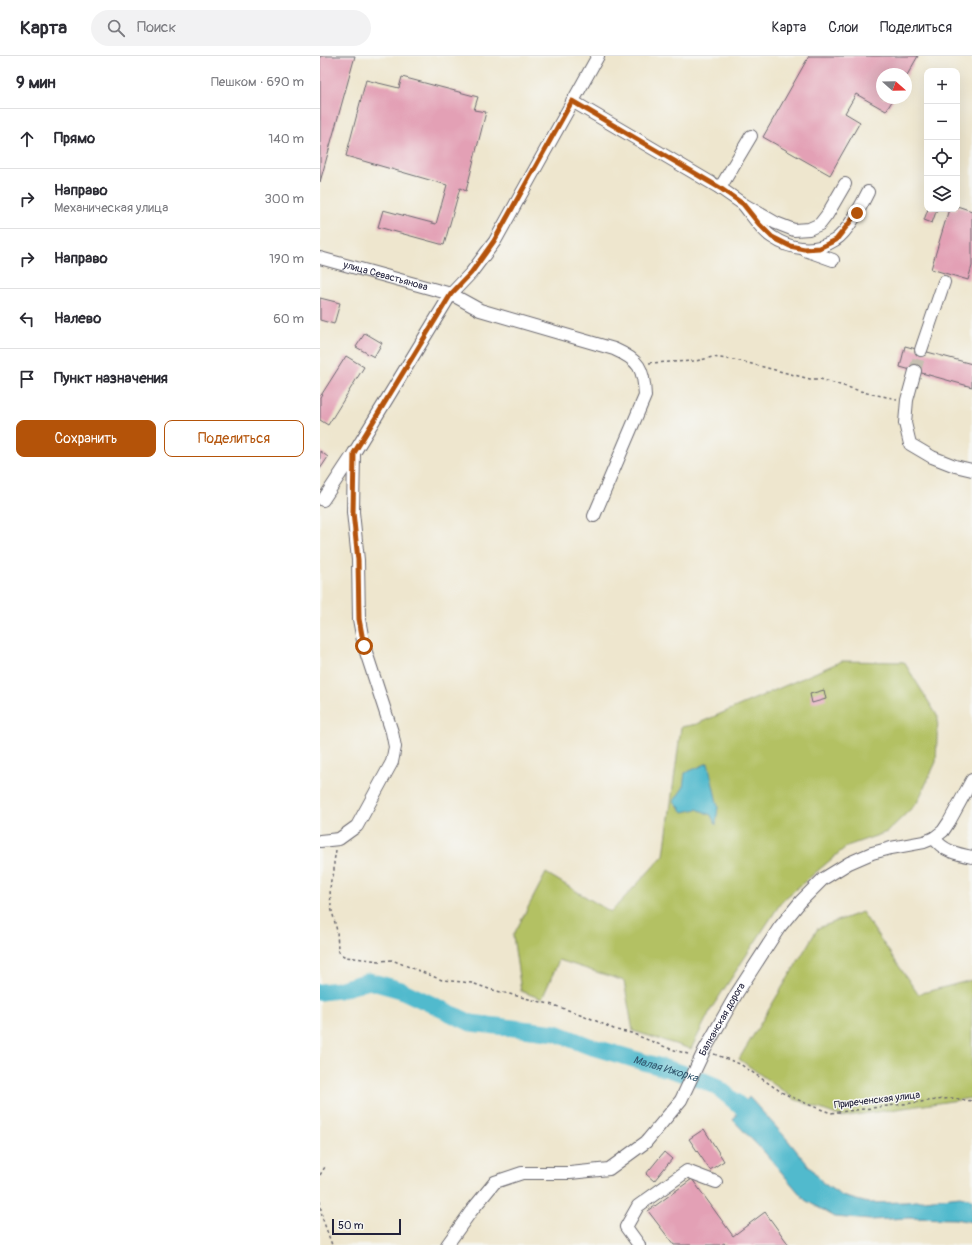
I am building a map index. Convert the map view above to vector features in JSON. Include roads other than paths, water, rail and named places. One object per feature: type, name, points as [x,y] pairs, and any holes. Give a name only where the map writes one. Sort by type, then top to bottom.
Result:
[{"type":"street","points":[[323,500],[354,453],[451,294],[471,273],[494,241],[598,56]]},
{"type":"street","points":[[572,101],[720,188],[743,204],[776,223],[794,230],[808,229],[820,224],[845,184]]},
{"type":"street","points":[[720,188],[751,136]]},
{"type":"street","points":[[804,249],[819,248],[836,240],[857,213],[868,192]]},
{"type":"street","points":[[743,204],[772,237],[790,246],[804,249],[833,260]]},
{"type":"street","name":"улица Севастьянова","points":[[320,258],[451,294],[480,310],[614,349],[626,354],[634,361],[641,370],[644,380],[645,396],[594,516]]},
{"type":"street","points":[[921,350],[944,282]]},
{"type":"street","points":[[915,371],[907,400],[905,423],[910,444],[932,457],[955,466],[972,470]]},
{"type":"street","points":[[320,841],[339,839],[357,826],[392,762],[395,747],[392,732],[364,646],[359,619],[358,560],[353,512],[354,453]]},
{"type":"street","name":"Балканская дорога","points":[[446,1245],[495,1182],[522,1173],[570,1173],[609,1169],[646,1142],[681,1100],[702,1055],[737,993],[779,928],[801,901],[823,879],[849,863],[872,853],[924,842],[934,838],[949,822],[972,780]]},
{"type":"street","points":[[934,838],[938,844],[945,849],[959,855],[972,857]]},
{"type":"street","points":[[639,1245],[626,1227],[638,1206],[687,1171],[716,1182]]},
{"type":"water","points":[[708,763],[718,807],[716,825],[711,815],[697,809],[683,812],[674,801],[683,788],[685,773]]},
{"type":"water","points":[[749,1097],[786,1138],[823,1183],[842,1196],[868,1203],[906,1202],[960,1196],[972,1199],[972,1222],[955,1219],[908,1218],[870,1220],[835,1217],[805,1200],[766,1154],[733,1120]]},
{"type":"waterway","name":"Малая Ижорка","points":[[320,992],[338,990],[369,981],[401,990],[471,1023],[556,1033],[589,1046],[692,1076],[716,1086],[744,1109],[757,1125]]},
{"type":"tunnel","points":[[915,371],[921,350]]}]
